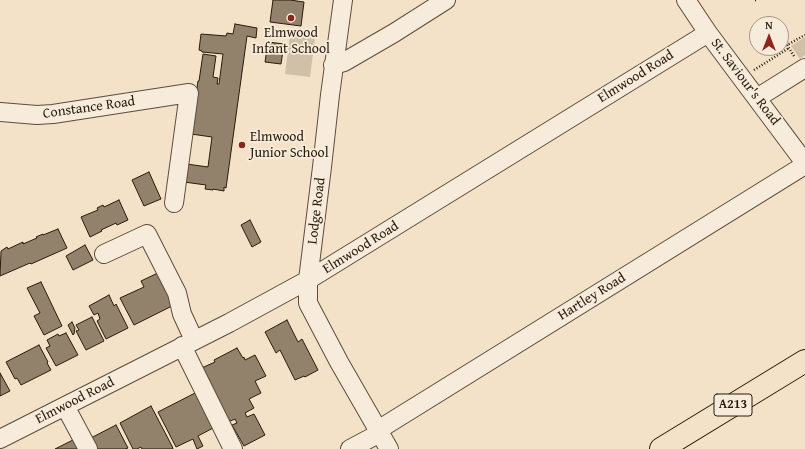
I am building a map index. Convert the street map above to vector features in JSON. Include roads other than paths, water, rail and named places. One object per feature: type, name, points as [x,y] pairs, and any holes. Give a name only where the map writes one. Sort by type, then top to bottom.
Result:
[{"type":"main road","name":"A213","points":[[661,449],[805,361]]},
{"type":"street","name":"Lodge Road","points":[[343,0],[308,280],[308,302],[339,362],[389,449]]},
{"type":"street","points":[[334,66],[344,62],[394,33],[446,0]]},
{"type":"street","name":"St. Saviour's Road","points":[[686,0],[708,33],[805,164]]},
{"type":"street","name":"Elmwood Road","points":[[0,439],[308,280],[708,33]]},
{"type":"street","points":[[757,98],[805,68]]},
{"type":"street","name":"Constance Road","points":[[0,112],[37,115],[53,114],[189,93],[174,203]]},
{"type":"street","name":"Hartley Road","points":[[350,449],[805,164]]},
{"type":"street","points":[[104,254],[147,234],[177,293],[188,343],[233,449]]},
{"type":"street","points":[[65,406],[88,449]]},
{"type":"place","name":"Elmwood Infant School","points":[[291,18]]},
{"type":"place","name":"Elmwood Junior School","points":[[242,145]]}]
